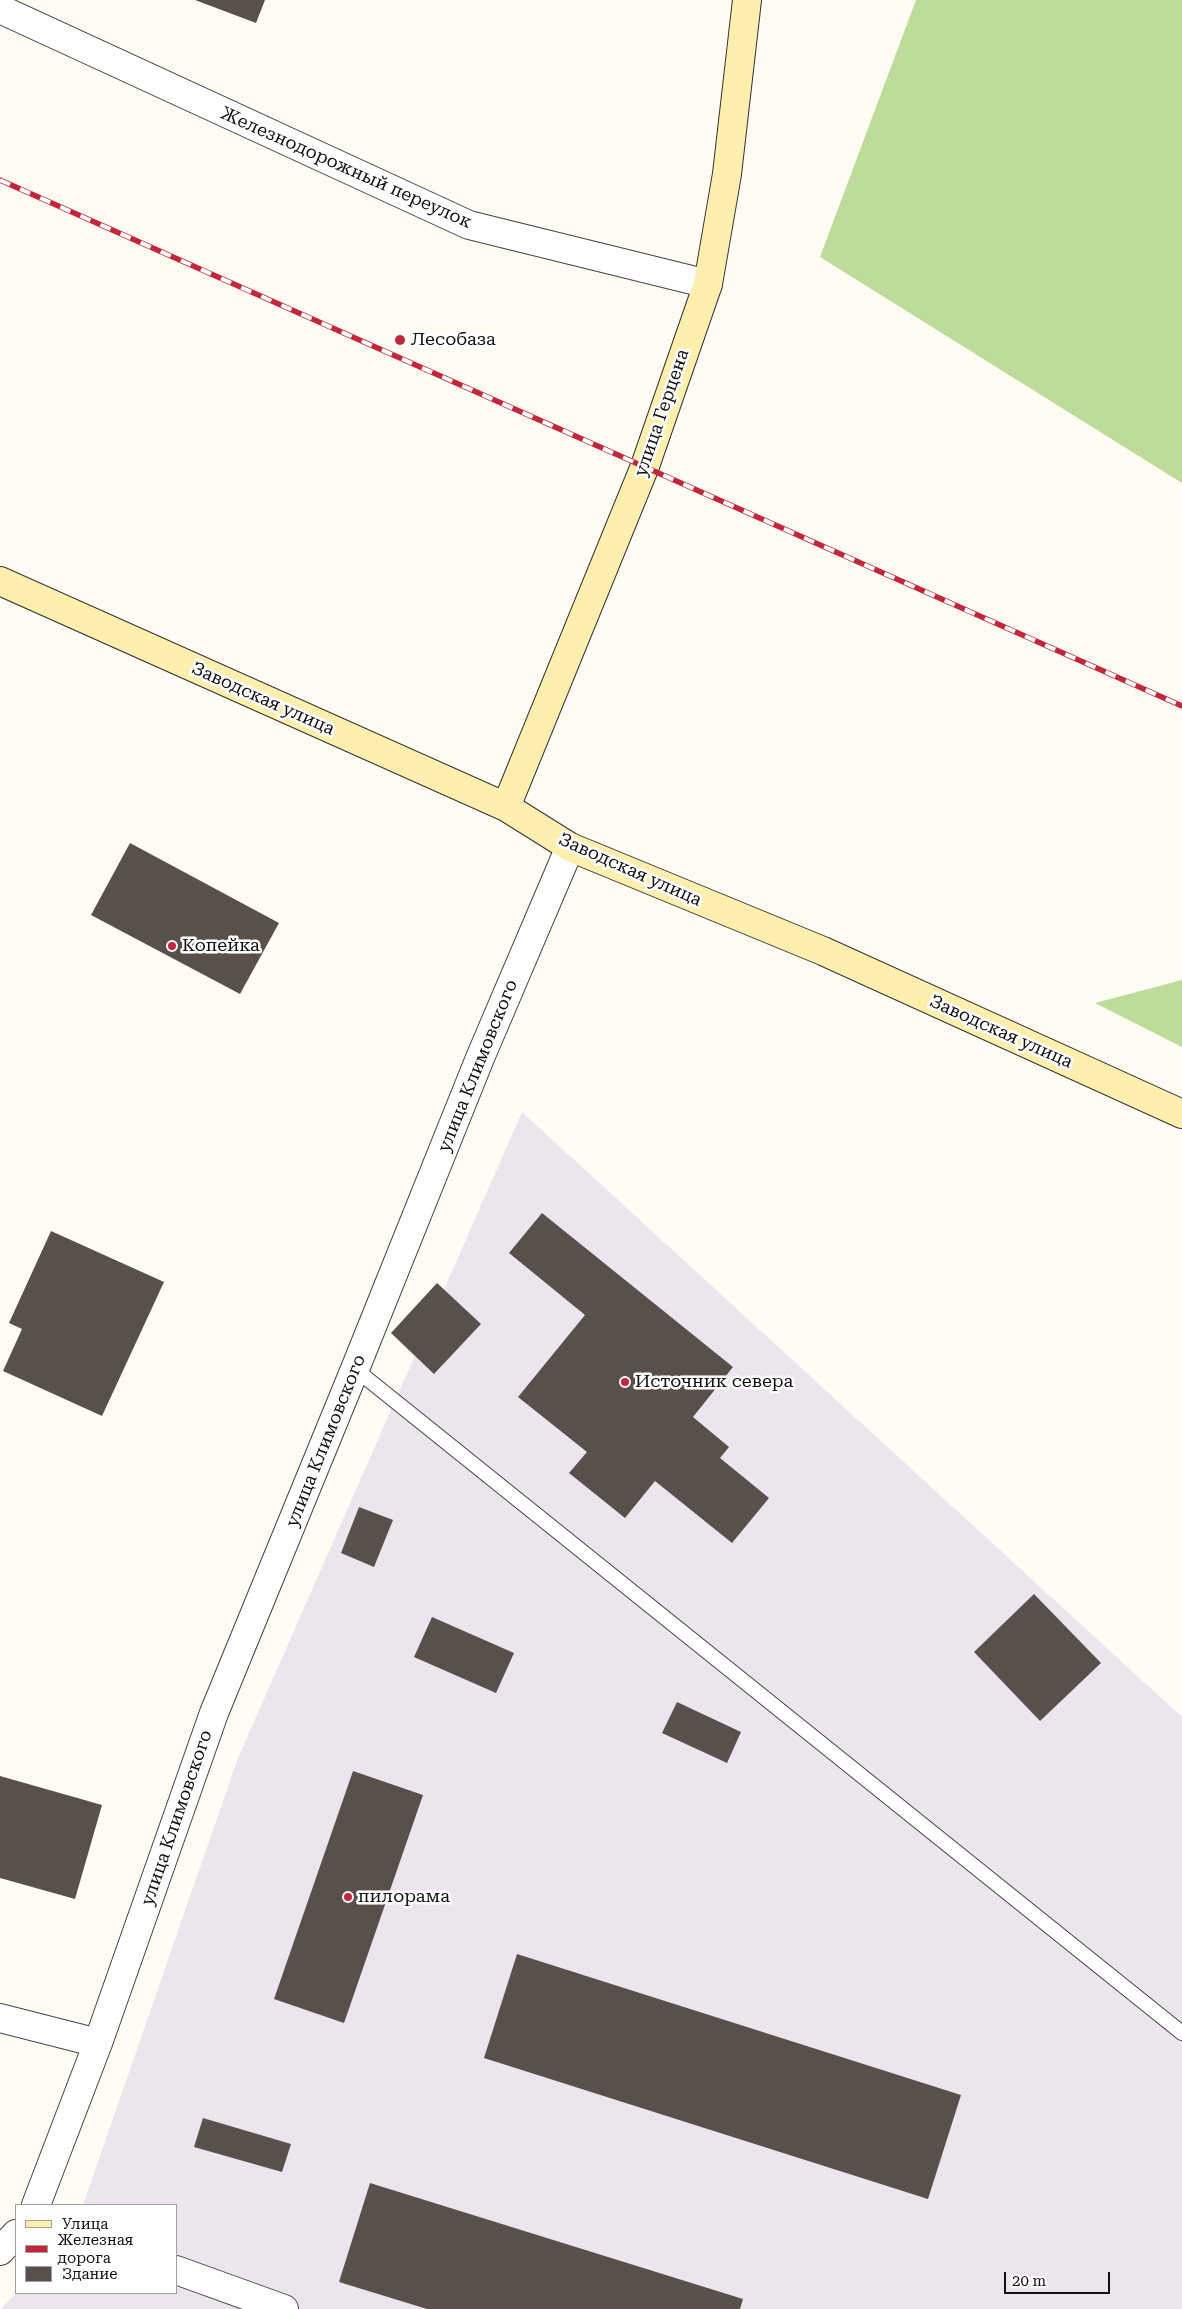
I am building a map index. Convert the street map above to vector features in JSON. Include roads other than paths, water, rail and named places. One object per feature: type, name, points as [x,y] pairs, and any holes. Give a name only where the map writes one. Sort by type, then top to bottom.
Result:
[{"type":"main road","name":"улица Герцена","points":[[506,807],[645,466],[708,284],[727,174],[747,0]]},
{"type":"main road","name":"Заводская улица","points":[[0,581],[506,807],[570,847],[823,951],[1182,1114]]},
{"type":"street","name":"Железнодорожный переулок","points":[[0,9],[469,225],[708,284]]},
{"type":"street","name":"улица Климовского","points":[[36,2204],[98,2043],[214,1713],[356,1369],[480,1058],[570,847]]},
{"type":"street","points":[[0,2018],[98,2043]]},
{"type":"street","points":[[0,2251],[15,2235]]},
{"type":"street","points":[[178,2271],[284,2309]]},
{"type":"lane","points":[[356,1369],[1182,2033]]},
{"type":"railway","points":[[0,180],[1182,706]]},
{"type":"place","name":"Лесобаза","points":[[400,340]]},
{"type":"place","name":"Копейка","points":[[172,946]]},
{"type":"place","name":"Источник севера","points":[[625,1382]]},
{"type":"place","name":"пилорама","points":[[348,1897]]}]
